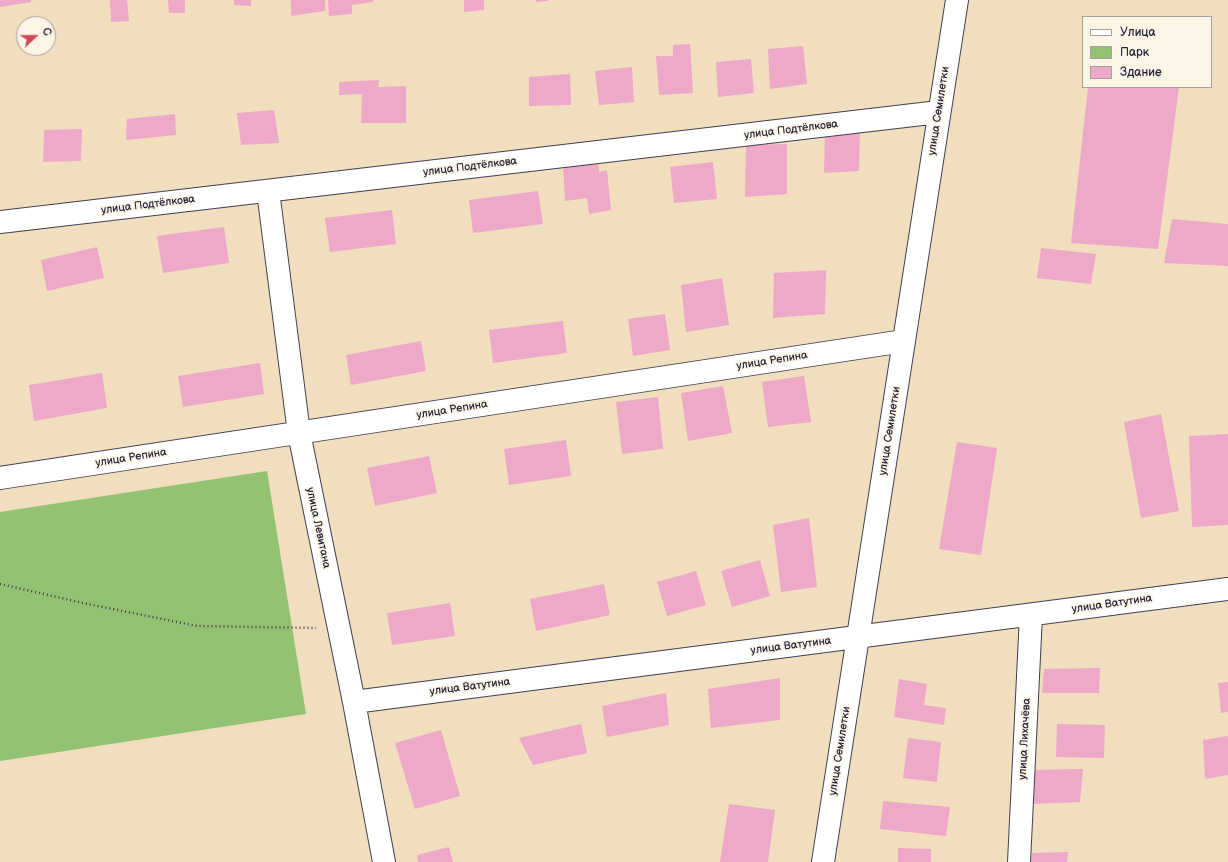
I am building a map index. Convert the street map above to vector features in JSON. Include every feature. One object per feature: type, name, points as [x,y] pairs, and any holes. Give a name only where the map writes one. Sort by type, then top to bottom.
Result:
[{"type":"street","name":"улица Семилетки","points":[[823,862],[956,0]]},
{"type":"street","name":"улица Подтёлкова","points":[[0,222],[939,112]]},
{"type":"street","name":"улица Левитана","points":[[268,191],[299,433],[354,702],[384,862]]},
{"type":"street","name":"улица Репина","points":[[0,478],[904,341]]},
{"type":"street","name":"улица Ватутина","points":[[354,702],[1031,615],[1228,588]]},
{"type":"street","name":"улица Лихачёва","points":[[1019,862],[1031,615]]},
{"type":"path","points":[[0,584],[83,604],[197,626],[339,628]]},
{"type":"green space","points":[[267,471],[306,714],[0,761],[0,512]]},
{"type":"building","points":[[0,0],[31,0],[31,2],[0,7]]},
{"type":"building","points":[[110,0],[127,0],[129,21],[111,22]]},
{"type":"building","points":[[168,0],[185,0],[185,13],[169,13]]},
{"type":"building","points":[[234,0],[251,0],[251,6],[234,5]]},
{"type":"building","points":[[291,0],[325,0],[325,11],[291,16]]},
{"type":"building","points":[[328,0],[373,0],[373,2],[352,5],[352,14],[329,16]]},
{"type":"building","points":[[464,0],[484,0],[484,10],[464,12]]},
{"type":"building","points":[[536,0],[548,0],[548,1],[536,2]]},
{"type":"building","points":[[690,44],[693,93],[659,95],[656,56],[673,56],[673,45]]},
{"type":"building","points":[[803,46],[807,84],[770,89],[768,49]]},
{"type":"building","points":[[751,59],[754,93],[718,97],[716,62]]},
{"type":"building","points":[[632,67],[634,102],[599,105],[595,71]]},
{"type":"building","points":[[570,74],[571,105],[529,106],[529,77]]},
{"type":"building","points":[[379,80],[378,87],[406,86],[406,123],[361,123],[362,94],[339,95],[339,82]]},
{"type":"building","points":[[1088,88],[1179,88],[1158,249],[1071,243]]},
{"type":"building","points":[[274,110],[279,143],[241,145],[237,113]]},
{"type":"building","points":[[175,114],[176,135],[126,140],[127,119]]},
{"type":"building","points":[[860,128],[859,171],[824,173],[825,131]]},
{"type":"building","points":[[82,129],[81,161],[43,162],[44,130]]},
{"type":"building","points":[[787,144],[787,194],[745,197],[746,145]]},
{"type":"building","points":[[598,160],[599,172],[607,170],[611,210],[589,214],[587,198],[565,201],[563,164]]},
{"type":"building","points":[[713,162],[717,199],[674,203],[670,167]]},
{"type":"building","points":[[538,191],[543,224],[473,233],[469,200]]},
{"type":"building","points":[[392,210],[396,244],[330,252],[325,218]]},
{"type":"building","points":[[1172,219],[1228,224],[1228,266],[1164,263]]},
{"type":"building","points":[[224,227],[229,263],[163,273],[157,236]]},
{"type":"building","points":[[97,247],[104,278],[47,291],[41,260]]},
{"type":"building","points":[[1041,248],[1096,254],[1091,284],[1037,278]]},
{"type":"building","points":[[826,270],[825,314],[773,318],[774,273]]},
{"type":"building","points":[[722,278],[729,325],[686,332],[681,285]]},
{"type":"building","points":[[665,314],[670,350],[633,356],[628,319]]},
{"type":"building","points":[[563,321],[567,353],[493,363],[489,330]]},
{"type":"building","points":[[421,341],[426,371],[351,385],[346,355]]},
{"type":"building","points":[[260,363],[264,394],[183,407],[178,376]]},
{"type":"building","points":[[102,373],[107,408],[34,421],[29,385]]},
{"type":"building","points":[[804,376],[811,422],[768,427],[762,382]]},
{"type":"building","points":[[723,386],[732,433],[688,441],[681,393]]},
{"type":"building","points":[[658,397],[663,449],[622,454],[616,402]]},
{"type":"building","points":[[1161,414],[1179,511],[1141,518],[1124,422]]},
{"type":"building","points":[[1228,434],[1228,525],[1192,527],[1189,436]]},
{"type":"building","points":[[566,440],[571,476],[509,485],[504,449]]},
{"type":"building","points":[[957,442],[997,448],[981,555],[939,549]]},
{"type":"building","points":[[429,456],[437,493],[375,506],[367,468]]},
{"type":"building","points":[[809,518],[817,587],[781,592],[773,525]]},
{"type":"building","points":[[760,560],[770,596],[732,607],[721,571]]},
{"type":"building","points":[[696,571],[706,605],[667,616],[657,582]]},
{"type":"building","points":[[604,584],[610,615],[536,631],[530,599]]},
{"type":"building","points":[[450,603],[455,636],[392,645],[387,613]]},
{"type":"building","points":[[1100,668],[1099,693],[1042,693],[1044,669]]},
{"type":"building","points":[[780,678],[780,720],[711,728],[708,689]]},
{"type":"building","points":[[899,679],[927,684],[924,705],[946,708],[944,725],[894,717]]},
{"type":"building","points":[[1228,682],[1228,712],[1221,713],[1218,683]]},
{"type":"building","points":[[666,693],[669,725],[607,737],[602,706]]},
{"type":"building","points":[[581,724],[587,753],[533,765],[519,738]]},
{"type":"building","points":[[1057,724],[1105,725],[1104,758],[1056,757]]},
{"type":"building","points":[[441,730],[460,796],[415,809],[395,743]]},
{"type":"building","points":[[1228,736],[1228,775],[1205,779],[1203,740]]},
{"type":"building","points":[[908,738],[941,742],[937,782],[903,778]]},
{"type":"building","points":[[1083,769],[1080,802],[1030,804],[1031,770]]},
{"type":"building","points":[[883,801],[950,807],[946,836],[880,829]]},
{"type":"building","points":[[729,804],[775,810],[768,862],[720,862]]},
{"type":"building","points":[[449,847],[453,862],[418,862],[417,855]]},
{"type":"building","points":[[898,848],[931,849],[931,862],[898,862]]},
{"type":"building","points":[[1068,852],[1067,862],[1031,862],[1032,853]]}]
